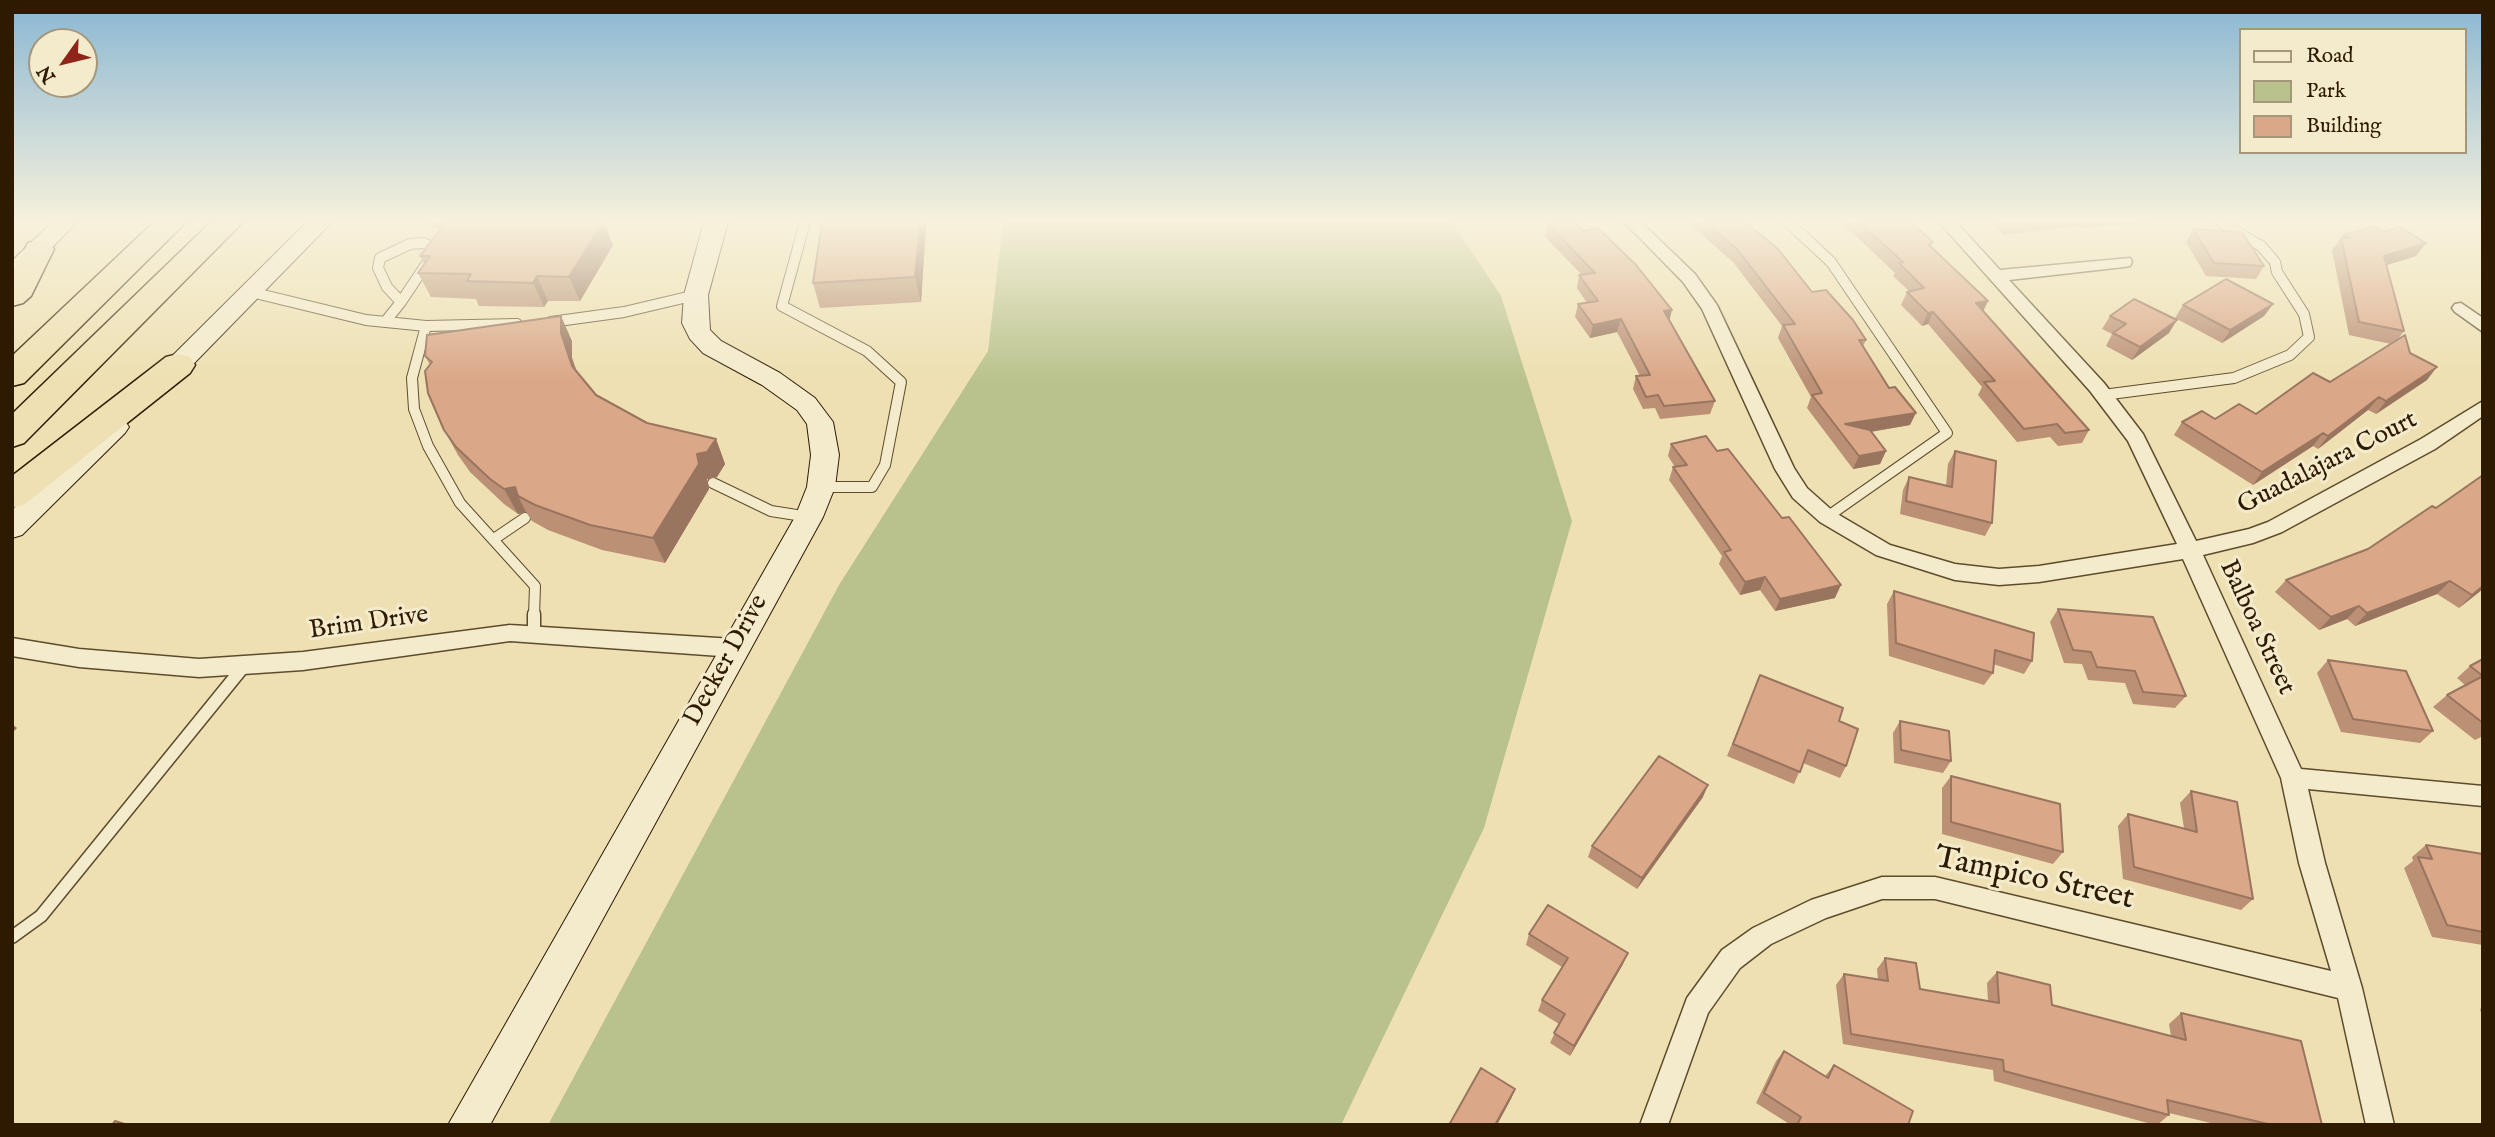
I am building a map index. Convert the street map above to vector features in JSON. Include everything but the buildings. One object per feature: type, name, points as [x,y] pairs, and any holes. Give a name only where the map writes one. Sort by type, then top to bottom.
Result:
[{"type":"highway","points":[[12,296],[20,289],[27,275]]},
{"type":"highway","points":[[12,346],[87,275]]},
{"type":"highway","points":[[12,375],[116,275]]},
{"type":"highway","points":[[12,402],[143,275]]},
{"type":"highway","points":[[12,435],[174,275]]},
{"type":"highway","points":[[12,495],[178,365]]},
{"type":"street","points":[[12,528],[268,275]]},
{"type":"street","name":"Decker Drive","points":[[468,1125],[809,517],[821,487],[825,455],[820,422],[806,404],[771,379],[712,347],[699,333],[695,323],[696,295],[701,275]]},
{"type":"street","name":"Guadalajara Court","points":[[1686,275],[1711,309],[1785,469],[1800,493],[1827,517],[1883,550],[1955,572],[1999,577],[2039,574],[2227,543],[2275,527],[2428,444],[2483,407]]},
{"type":"street","points":[[1997,276],[2006,275]]},
{"type":"street","name":"Balboa Street","points":[[1997,276],[2103,395],[2136,439],[2190,550],[2293,778],[2312,863],[2349,988],[2380,1125]]},
{"type":"street","points":[[2461,308],[2483,327]]},
{"type":"street","name":"Brim Drive","points":[[12,648],[79,658],[199,668],[303,661],[510,633],[734,648]]},
{"type":"street","points":[[2293,778],[2483,796]]},
{"type":"street","name":"Tampico Street","points":[[1654,1125],[1697,1007],[1714,979],[1731,959],[1762,936],[1821,908],[1882,888],[1935,888],[2349,988]]},
{"type":"lane","points":[[381,275],[387,287],[401,302]]},
{"type":"lane","points":[[385,322],[421,275]]},
{"type":"lane","points":[[790,275],[782,306],[867,351],[901,382],[885,465],[872,487],[821,487]]},
{"type":"lane","points":[[1827,517],[1947,433],[1840,275]]},
{"type":"lane","points":[[2103,395],[2234,378],[2290,355],[2309,337],[2304,314],[2279,275]]},
{"type":"lane","points":[[251,292],[334,314],[426,326],[573,321],[696,295]]},
{"type":"lane","points":[[426,326],[412,378],[414,409],[428,446],[460,503],[536,586],[534,634]]},
{"type":"lane","points":[[413,394],[426,391]]},
{"type":"lane","points":[[713,483],[771,512],[809,517]]},
{"type":"lane","points":[[494,539],[525,518]]},
{"type":"lane","points":[[12,937],[41,916],[244,666]]},
{"type":"green space","points":[[997,275],[1487,275],[1501,296],[1572,521],[1484,828],[1341,1125],[548,1125],[839,585],[988,351]]}]
